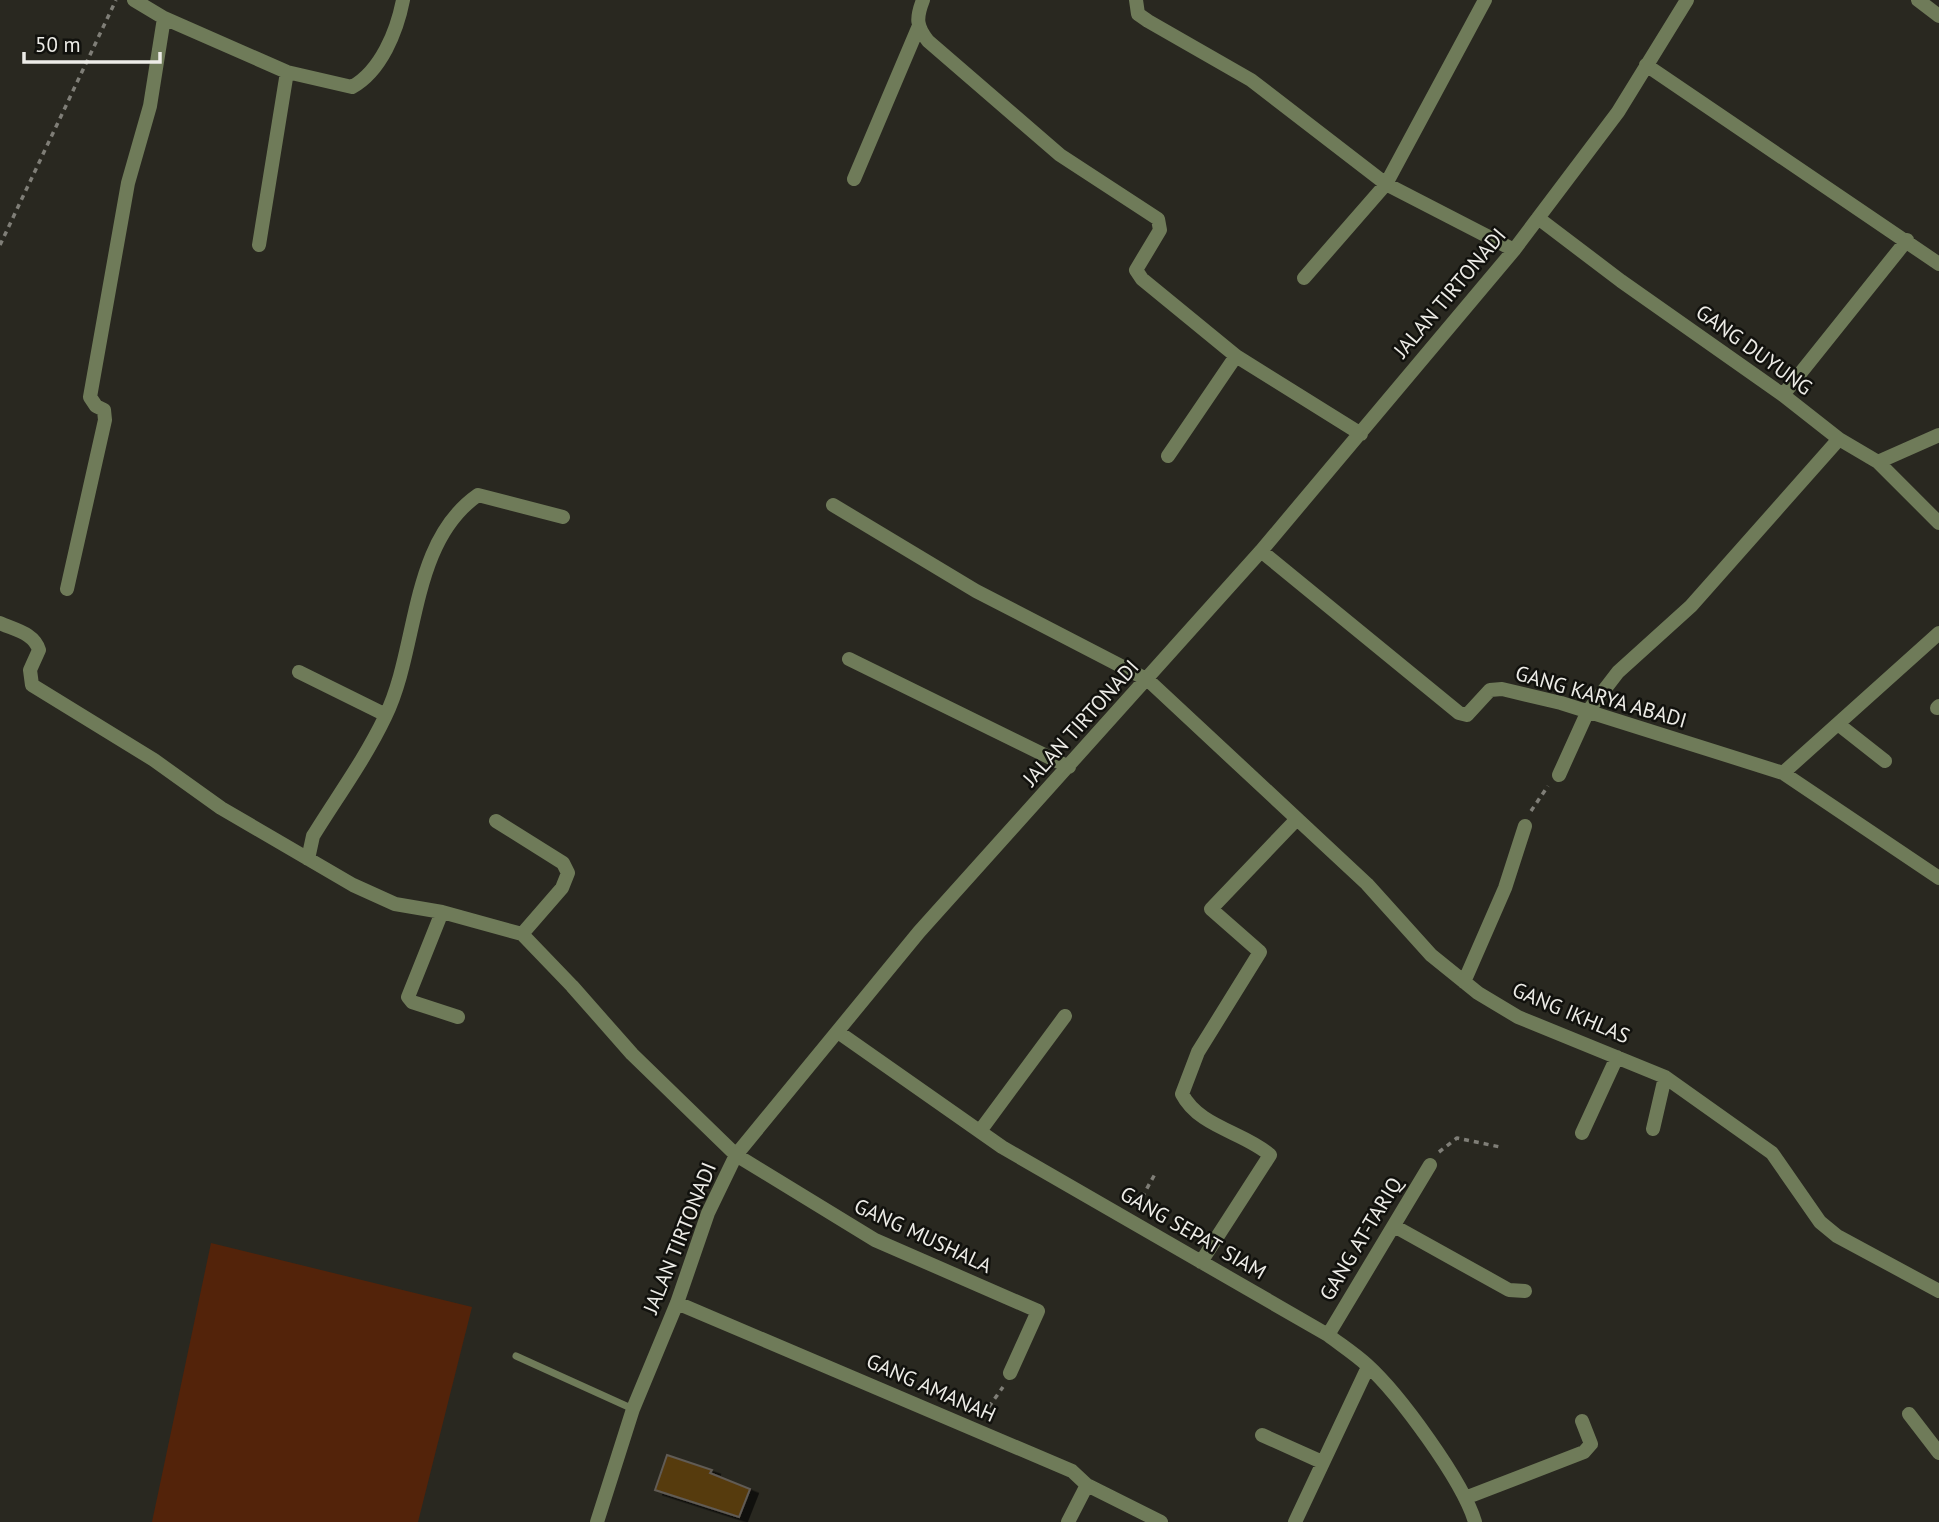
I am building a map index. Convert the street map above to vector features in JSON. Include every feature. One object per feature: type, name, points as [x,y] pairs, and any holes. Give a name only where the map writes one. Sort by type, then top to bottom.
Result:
[{"type":"street","points":[[134,0],[164,18],[287,72],[352,87],[366,79],[399,20],[403,0]]},
{"type":"street","points":[[854,178],[918,28],[917,16],[923,0]]},
{"type":"street","points":[[1136,0],[1138,14],[1148,22],[1251,80],[1386,184],[1514,250]]},
{"type":"street","points":[[1304,278],[1386,184],[1485,0]]},
{"type":"street","name":"JALAN TIRTONADI","points":[[597,1522],[633,1409],[677,1303],[708,1213],[736,1155],[919,932],[1261,551],[1514,250],[1618,112],[1687,0]]},
{"type":"street","points":[[1918,0],[1939,16]]},
{"type":"street","points":[[66,589],[104,420],[104,410],[96,406],[90,397],[128,183],[149,106],[164,18]]},
{"type":"street","points":[[918,28],[946,57],[1060,155],[1158,219],[1161,223],[1160,230],[1136,270],[1138,275],[1236,356],[1361,434]]},
{"type":"street","points":[[1646,65],[1939,264]]},
{"type":"street","points":[[259,245],[287,72]]},
{"type":"street","name":"GANG DUYUNG","points":[[1538,218],[1621,281],[1783,395],[1839,439],[1878,462],[1939,523]]},
{"type":"street","points":[[1783,395],[1907,240]]},
{"type":"street","points":[[1168,456],[1236,356]]},
{"type":"street","points":[[1878,462],[1939,436]]},
{"type":"street","points":[[1559,775],[1588,711],[1618,672],[1691,606],[1839,439]]},
{"type":"street","points":[[308,859],[313,836],[386,715],[432,556],[461,506],[478,495],[563,517]]},
{"type":"street","name":"GANG IKHLAS","points":[[833,505],[976,591],[1148,680],[1367,884],[1431,954],[1464,982],[1518,1017],[1665,1077],[1772,1153],[1820,1222],[1837,1236],[1939,1291]]},
{"type":"street","name":"GANG KARYA ABADI","points":[[1261,551],[1460,713],[1467,715],[1490,690],[1502,689],[1588,711],[1783,773],[1939,878]]},
{"type":"street","points":[[0,623],[31,636],[37,643],[39,650],[30,670],[32,685],[154,760],[221,808],[353,886],[395,904],[442,912],[522,934],[632,1054],[736,1155]]},
{"type":"street","points":[[1783,773],[1939,633]]},
{"type":"street","points":[[849,659],[1069,767]]},
{"type":"street","points":[[299,672],[386,715]]},
{"type":"street","points":[[1838,724],[1885,761]]},
{"type":"street","points":[[1201,1262],[1270,1155],[1211,1121],[1186,1102],[1182,1094],[1198,1052],[1260,952],[1211,909],[1296,820]]},
{"type":"street","points":[[496,821],[564,863],[568,873],[562,888],[522,934]]},
{"type":"street","points":[[1464,982],[1505,888],[1525,826]]},
{"type":"street","points":[[442,912],[408,997],[412,1002],[458,1017]]},
{"type":"street","points":[[980,1131],[1065,1016]]},
{"type":"street","name":"GANG SEPAT SIAM","points":[[838,1032],[980,1131],[1129,1221],[1328,1335],[1368,1367],[1437,1455],[1465,1498],[1475,1522]]},
{"type":"street","points":[[1582,1133],[1617,1056]]},
{"type":"street","points":[[1653,1129],[1665,1077]]},
{"type":"street","name":"GANG MUSHALA","points":[[736,1155],[875,1240],[1038,1311],[1010,1373]]},
{"type":"street","name":"GANG AT-TARIQ","points":[[1328,1335],[1430,1166]]},
{"type":"street","points":[[1394,1226],[1509,1290],[1525,1292]]},
{"type":"street","name":"GANG AMANAH","points":[[677,1303],[1073,1471],[1087,1485],[1161,1522]]},
{"type":"street","points":[[1296,1521],[1368,1367]]},
{"type":"street","points":[[1909,1414],[1939,1453]]},
{"type":"street","points":[[1465,1498],[1584,1452],[1591,1444],[1582,1421]]},
{"type":"street","points":[[1262,1435],[1322,1462]]},
{"type":"street","points":[[1068,1522],[1087,1485]]},
{"type":"lane","points":[[516,1356],[633,1409]]},
{"type":"path","points":[[0,245],[116,0]]},
{"type":"path","points":[[1525,826],[1539,797],[1559,775]]},
{"type":"path","points":[[1430,1166],[1439,1152],[1457,1138],[1500,1147]]},
{"type":"path","points":[[1129,1221],[1155,1174]]},
{"type":"path","points":[[972,1429],[992,1405],[1010,1373]]},
{"type":"shaded area","points":[[211,1243],[472,1307],[418,1522],[152,1522]]},
{"type":"building","points":[[667,1455],[712,1470],[710,1473],[750,1489],[739,1517],[655,1490]]}]
